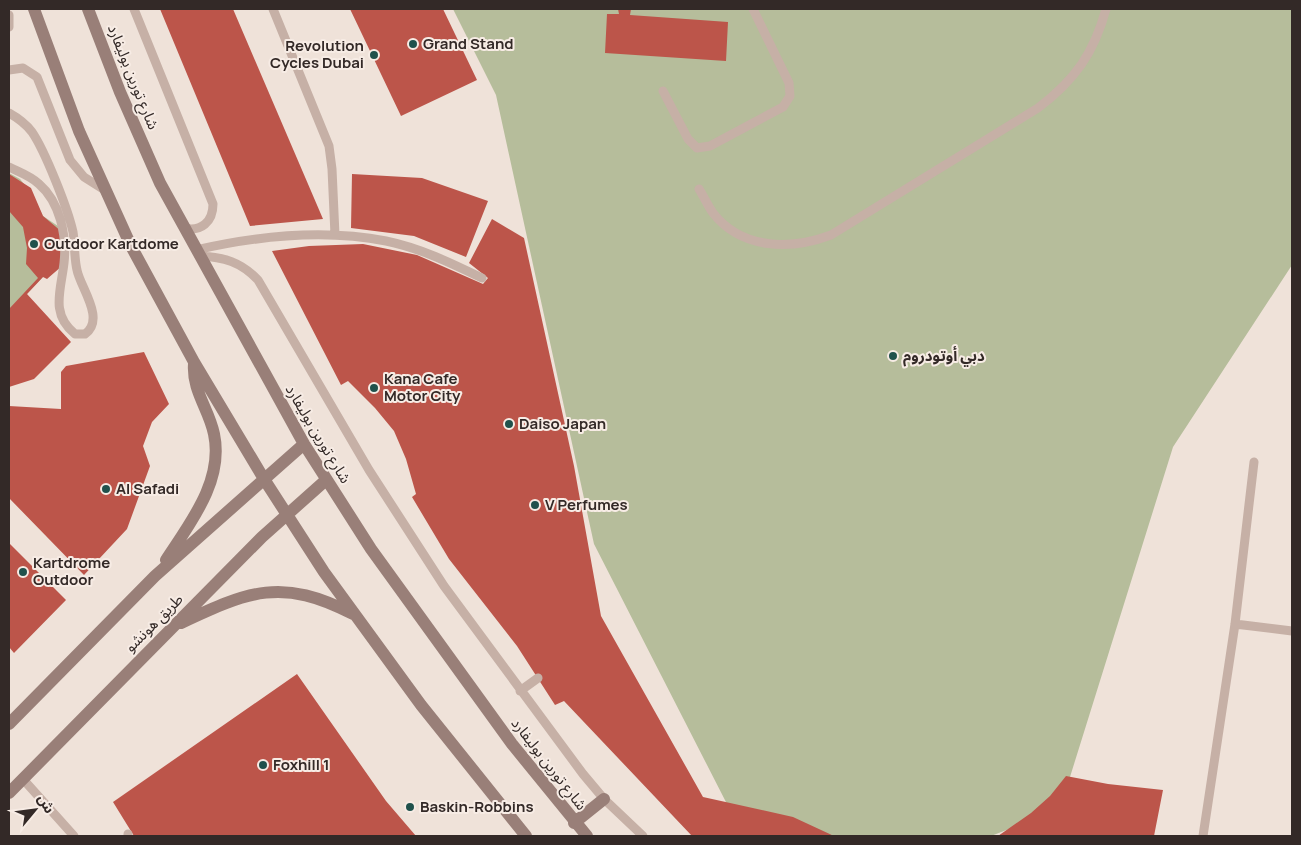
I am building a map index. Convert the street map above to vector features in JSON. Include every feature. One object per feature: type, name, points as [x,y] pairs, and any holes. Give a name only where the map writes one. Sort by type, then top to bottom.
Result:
[{"type":"main road","points":[[34,9],[103,189],[139,262],[194,362],[264,479],[324,572],[421,706],[526,836]]},
{"type":"main road","name":"شارع تورين بوليفارد","points":[[88,9],[140,139],[184,228],[304,444],[371,548],[512,744],[574,823],[587,836]]},
{"type":"main road","points":[[155,576],[203,502],[215,460],[215,434],[195,385],[194,362]]},
{"type":"main road","points":[[9,724],[155,576],[304,444]]},
{"type":"main road","name":"طريق هونشو","points":[[9,793],[172,628],[287,515],[326,480]]},
{"type":"main road","points":[[172,628],[241,596],[268,591],[296,592],[319,598],[357,617]]},
{"type":"main road","points":[[574,823],[604,799]]},
{"type":"lane","points":[[134,9],[213,204],[210,219],[206,225],[199,228],[184,228]]},
{"type":"lane","points":[[273,9],[328,146],[332,169],[335,235]]},
{"type":"lane","points":[[662,91],[688,139],[697,148],[710,146],[783,107],[790,96],[789,83],[753,9]]},
{"type":"lane","points":[[699,189],[713,213],[734,231],[757,242],[781,246],[798,244],[830,235],[1038,108],[1060,91],[1078,71],[1092,48],[1106,9]]},
{"type":"lane","points":[[9,15],[9,27]]},
{"type":"lane","points":[[9,70],[23,68],[36,77],[70,160],[84,177],[103,189]]},
{"type":"lane","points":[[9,113],[25,124],[35,138],[70,222],[77,270],[92,310],[92,326],[85,334],[75,334],[66,326],[58,308],[65,249],[62,224],[53,201],[38,183],[9,167]]},
{"type":"lane","points":[[198,253],[264,238],[335,235],[386,241],[436,256],[482,278]]},
{"type":"lane","points":[[198,253],[218,257],[241,265],[265,289],[368,470],[444,586],[520,692],[604,799],[643,836]]},
{"type":"lane","points":[[1203,836],[1235,624],[1254,462]]},
{"type":"lane","points":[[1235,624],[1292,632]]},
{"type":"lane","points":[[520,692],[538,678]]},
{"type":"lane","points":[[22,778],[74,836]]},
{"type":"green space","name":"دبي أوتودروم","points":[[453,9],[1292,9],[1292,265],[1173,447],[1060,809],[991,836],[811,836],[728,806],[594,544],[496,95]]},
{"type":"green space","name":"Outdoor Kartdome","points":[[9,173],[20,179],[32,194],[43,216],[61,228],[58,261],[9,313]]},
{"type":"building","points":[[160,9],[233,9],[323,219],[250,226]]},
{"type":"building","name":"Grand Stand","points":[[350,9],[443,9],[477,80],[401,116]]},
{"type":"building","points":[[618,9],[631,9],[630,15],[728,22],[726,61],[605,53],[607,14],[619,14]]},
{"type":"building","points":[[9,174],[31,188],[43,216],[62,232],[62,266],[47,279],[43,277],[27,294],[71,342],[34,379],[9,387],[9,309],[38,278],[26,264],[27,248],[23,227],[9,211]]},
{"type":"building","points":[[352,174],[422,178],[488,201],[466,257],[414,236],[351,228]]},
{"type":"building","points":[[492,219],[524,238],[574,466],[601,616],[703,797],[793,817],[834,836],[692,836],[564,701],[555,705],[517,646],[449,559],[412,497],[416,494],[406,459],[394,431],[375,408],[348,381],[341,385],[272,251],[309,246],[363,244],[417,255],[483,284],[488,278],[469,263]]},
{"type":"building","points":[[144,352],[169,404],[152,422],[143,446],[150,466],[127,529],[84,575],[9,498],[9,406],[61,409],[61,372],[66,366]]},
{"type":"building","name":"Kartdrome Outdoor","points":[[9,543],[66,600],[14,653],[9,647]]},
{"type":"building","name":"Foxhill 1","points":[[297,674],[386,801],[416,836],[134,836],[113,802]]},
{"type":"building","points":[[1066,776],[1108,784],[1163,790],[1154,836],[998,836],[1031,813],[1050,796]]},
{"type":"place","name":"Grand Stand","points":[[413,44]]},
{"type":"place","name":"Revolution Cycles Dubai","points":[[374,55]]},
{"type":"place","name":"Outdoor Kartdome","points":[[34,244]]},
{"type":"place","name":"دبي أوتودروم","points":[[893,356]]},
{"type":"place","name":"Kana Cafe Motor City","points":[[374,388]]},
{"type":"place","name":"Daiso Japan","points":[[509,424]]},
{"type":"place","name":"Al Safadi","points":[[106,489]]},
{"type":"place","name":"V Perfumes","points":[[535,505]]},
{"type":"place","name":"Kartdrome Outdoor","points":[[23,572]]},
{"type":"place","name":"Foxhill 1","points":[[263,765]]},
{"type":"place","name":"Baskin-Robbins","points":[[410,807]]}]
